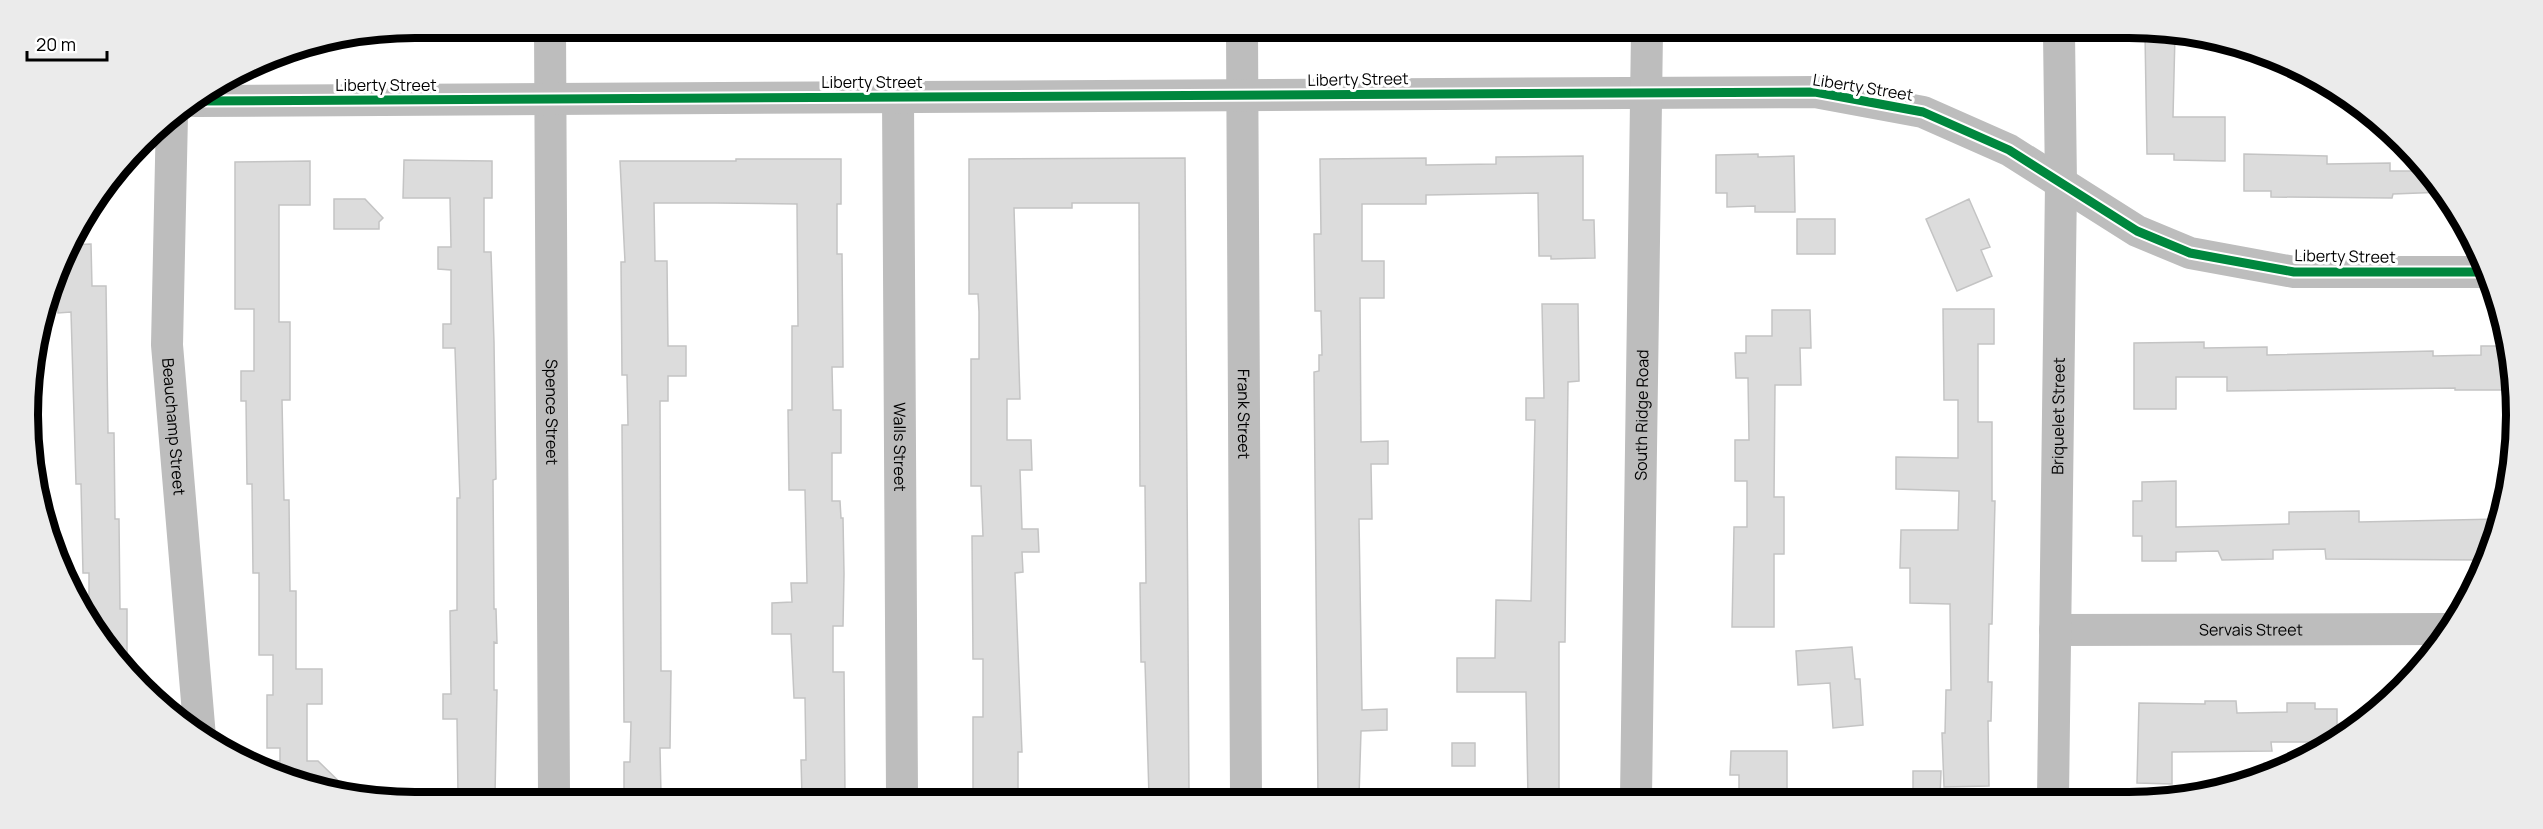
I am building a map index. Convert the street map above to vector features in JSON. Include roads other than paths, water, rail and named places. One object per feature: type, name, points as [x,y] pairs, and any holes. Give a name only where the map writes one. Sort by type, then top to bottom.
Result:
[{"type":"street","name":"Spence Street","points":[[550,37],[554,792]]},
{"type":"street","name":"Frank Street","points":[[1242,37],[1246,792]]},
{"type":"street","name":"South Ridge Road","points":[[1636,792],[1647,37]]},
{"type":"street","name":"Briquelet Street","points":[[2053,792],[2061,184],[2059,37]]},
{"type":"street","name":"Liberty Street","points":[[205,101],[1815,92],[1923,112],[2009,150],[2137,231],[2190,253],[2294,272],[2478,272]]},
{"type":"street","name":"Walls Street","points":[[898,97],[902,792]]},
{"type":"street","name":"Beauchamp Street","points":[[172,126],[167,345],[199,724]]},
{"type":"street","name":"Servais Street","points":[[2055,630],[2438,629]]}]
